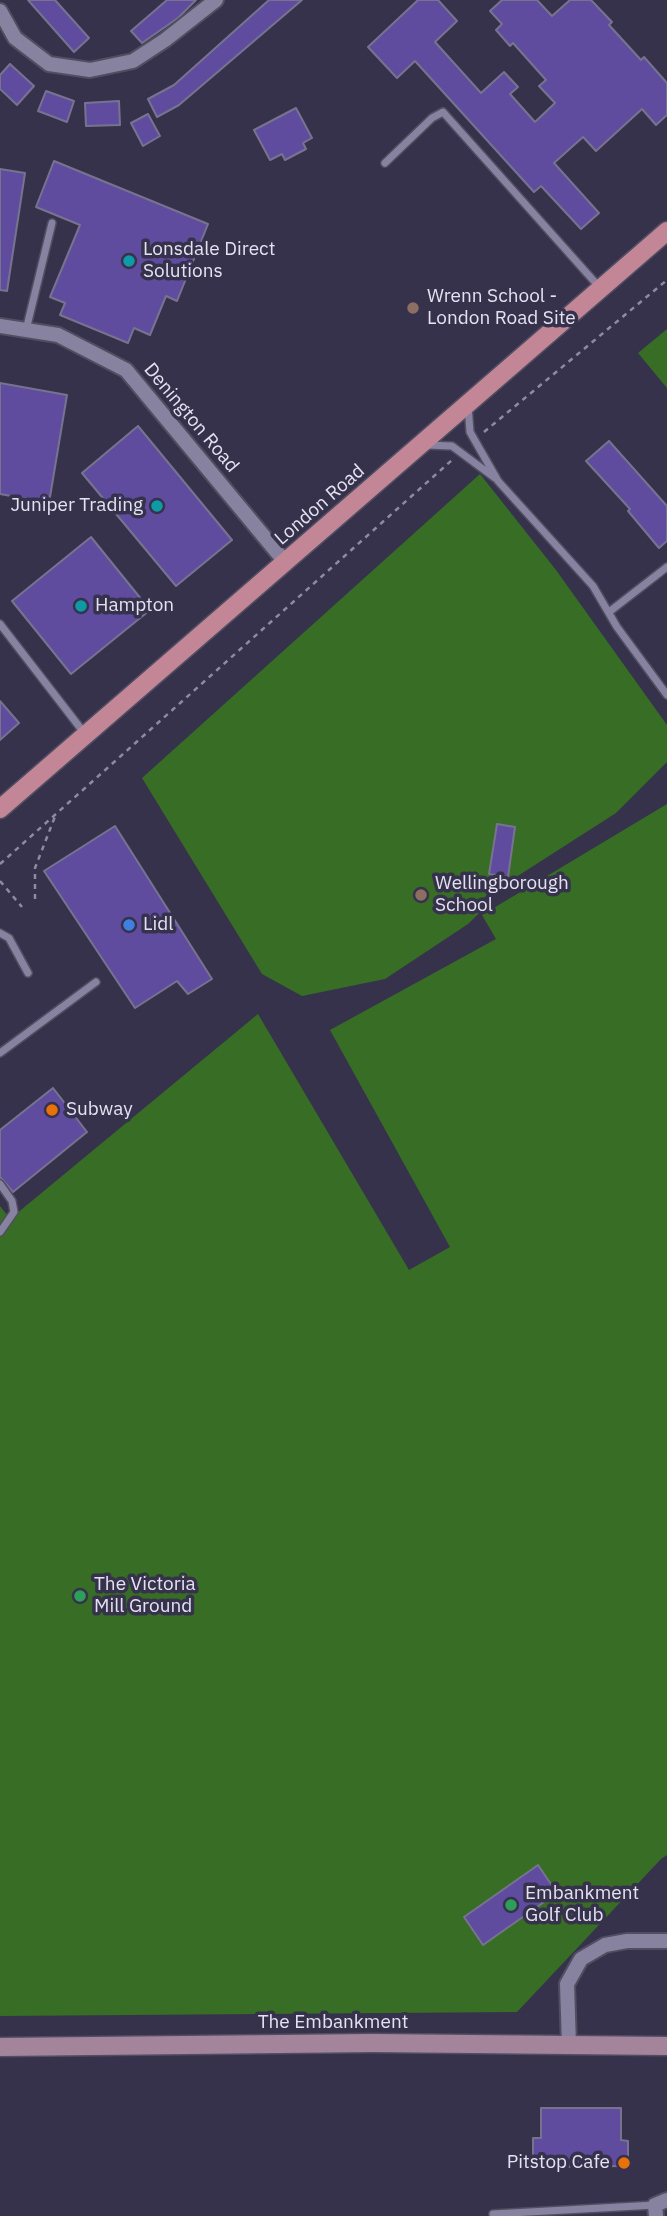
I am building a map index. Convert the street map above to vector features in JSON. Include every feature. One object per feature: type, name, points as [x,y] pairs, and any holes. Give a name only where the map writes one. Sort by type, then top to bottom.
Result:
[{"type":"main road","name":"London Road","points":[[0,809],[667,231]]},
{"type":"main road","name":"The Embankment","points":[[0,2047],[359,2043],[667,2046]]},
{"type":"street","points":[[0,10],[15,38],[49,64],[90,71],[132,61],[165,40],[216,0]]},
{"type":"street","name":"Denington Road","points":[[0,326],[58,335],[126,370],[286,563]]},
{"type":"street","points":[[569,2045],[567,1984],[581,1959],[605,1945],[627,1941],[667,1941]]},
{"type":"lane","points":[[385,163],[432,118],[443,113],[601,289]]},
{"type":"lane","points":[[26,330],[52,223]]},
{"type":"lane","points":[[470,401],[470,432],[499,481],[593,586],[617,627],[667,695]]},
{"type":"lane","points":[[418,445],[452,446],[499,481]]},
{"type":"lane","points":[[609,612],[667,567]]},
{"type":"lane","points":[[0,624],[86,735]]},
{"type":"lane","points":[[0,933],[9,937],[28,973]]},
{"type":"lane","points":[[0,1053],[96,982]]},
{"type":"lane","points":[[0,1184],[12,1201],[14,1212],[0,1232]]},
{"type":"lane","points":[[493,2214],[659,2207]]},
{"type":"path","points":[[489,428],[667,280]]},
{"type":"path","points":[[0,864],[449,462]]},
{"type":"path","points":[[35,899],[35,868],[55,815],[70,799]]},
{"type":"path","points":[[0,881],[22,907]]},
{"type":"green space","points":[[667,329],[667,388],[638,353]]},
{"type":"green space","points":[[480,474],[556,570],[667,725],[667,762],[616,813],[474,904],[479,913],[468,924],[385,979],[302,996],[262,974],[142,778]]},
{"type":"green space","points":[[667,804],[667,1855],[517,2012],[0,2016],[0,1206],[10,1219],[258,1014],[409,1270],[450,1247],[330,1030],[496,939],[482,915]]},
{"type":"building","points":[[28,0],[55,0],[89,38],[74,52]]},
{"type":"building","points":[[167,0],[196,0],[178,18],[142,43],[131,31]]},
{"type":"building","points":[[269,0],[302,0],[179,105],[157,117],[148,99],[174,85]]},
{"type":"building","points":[[418,0],[438,0],[457,21],[435,42],[481,93],[504,72],[518,87],[510,94],[535,122],[555,103],[539,86],[546,80],[513,43],[510,46],[496,30],[502,24],[490,11],[502,0],[537,0],[552,16],[570,0],[591,0],[612,22],[609,25],[641,60],[644,57],[667,83],[667,115],[656,125],[642,109],[596,151],[583,137],[554,163],[599,213],[581,229],[541,186],[534,192],[415,61],[397,78],[368,47]]},
{"type":"building","points":[[10,64],[34,86],[17,105],[0,89],[0,75]]},
{"type":"building","points":[[46,91],[74,101],[67,122],[38,111]]},
{"type":"building","points":[[119,101],[120,125],[86,126],[85,103]]},
{"type":"building","points":[[296,108],[312,138],[303,143],[306,149],[285,160],[282,154],[270,160],[254,130]]},
{"type":"building","points":[[148,114],[160,136],[143,146],[131,123]]},
{"type":"building","name":"Lonsdale Direct Solutions","points":[[54,161],[208,224],[177,301],[166,296],[150,335],[134,328],[128,343],[60,315],[65,303],[50,297],[80,225],[36,207]]},
{"type":"building","points":[[0,169],[25,173],[7,291],[0,290]]},
{"type":"building","points":[[0,383],[67,395],[49,503],[0,494]]},
{"type":"building","name":"Juniper Trading","points":[[138,426],[232,540],[176,586],[82,473]]},
{"type":"building","points":[[609,441],[667,506],[667,541],[659,548],[628,511],[630,509],[586,461]]},
{"type":"building","name":"Hampton","points":[[91,537],[150,610],[71,674],[12,601]]},
{"type":"building","points":[[0,701],[19,723],[0,740]]},
{"type":"building","points":[[497,824],[515,827],[508,877],[489,874]]},
{"type":"building","name":"Lidl","points":[[115,826],[212,979],[188,994],[177,981],[135,1008],[44,871]]},
{"type":"building","points":[[53,1088],[87,1132],[13,1192],[0,1177],[0,1130]]},
{"type":"building","name":"Embankment Golf Club","points":[[538,1865],[557,1893],[483,1945],[464,1917]]},
{"type":"building","points":[[541,2108],[621,2108],[621,2140],[628,2141],[628,2166],[533,2167],[533,2138],[541,2138]]},
{"type":"place","name":"Lonsdale Direct Solutions","points":[[129,261]]},
{"type":"place","name":"Wrenn School - London Road Site","points":[[413,308]]},
{"type":"place","name":"Juniper Trading","points":[[157,506]]},
{"type":"place","name":"Hampton","points":[[81,606]]},
{"type":"place","name":"Wellingborough School","points":[[421,895]]},
{"type":"place","name":"Lidl","points":[[129,925]]},
{"type":"place","name":"Subway","points":[[52,1110]]},
{"type":"place","name":"The Victoria Mill Ground","points":[[80,1596]]},
{"type":"place","name":"Embankment Golf Club","points":[[511,1905]]},
{"type":"place","name":"Pitstop Cafe","points":[[624,2163]]}]
